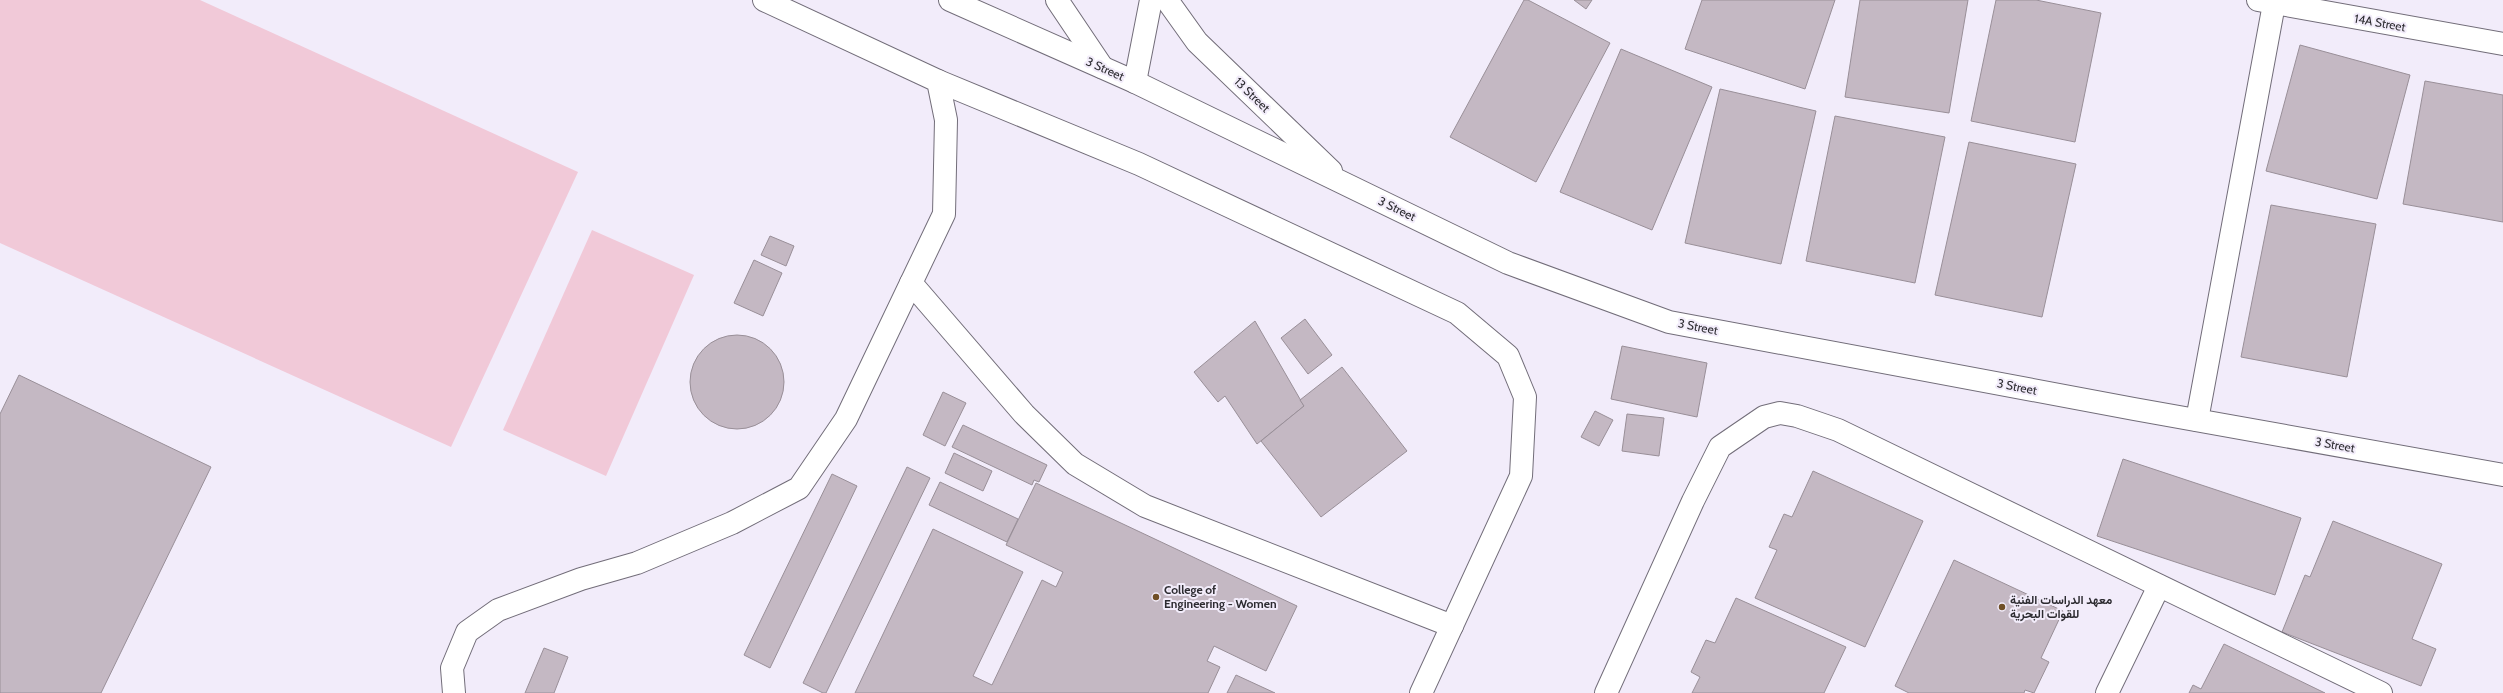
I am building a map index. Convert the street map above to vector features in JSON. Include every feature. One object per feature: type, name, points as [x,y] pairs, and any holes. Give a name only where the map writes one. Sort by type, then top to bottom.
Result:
[{"type":"street","points":[[764,0],[938,81],[1139,164],[1457,313],[1508,356],[1525,397],[1521,476],[1421,693]]},
{"type":"street","name":"3 Street","points":[[950,0],[1135,82],[1508,263],[1669,322],[2503,475]]},
{"type":"street","points":[[1057,0],[1102,67]]},
{"type":"street","points":[[1135,82],[1151,0]]},
{"type":"street","name":"13 Street","points":[[1167,0],[1198,42],[1345,184]]},
{"type":"street","points":[[2197,420],[2266,2]]},
{"type":"street","name":"14A Street","points":[[2266,2],[2503,44]]},
{"type":"street","points":[[454,693],[452,668],[467,632],[498,610],[581,579],[637,563],[732,523],[799,488],[846,419],[944,214],[946,120],[938,81]]},
{"type":"street","points":[[911,283],[1024,414],[1075,464],[1145,506],[1452,626]]},
{"type":"street","points":[[1606,693],[1693,501],[1720,447],[1764,417],[1780,413],[1797,416],[1838,430],[2381,693]]},
{"type":"street","points":[[2107,693],[2159,586]]},
{"type":"shaded area","points":[[0,0],[200,0],[578,172],[451,447],[0,243]]},
{"type":"shaded area","points":[[592,230],[694,275],[606,476],[503,430]]},
{"type":"building","points":[[1524,0],[1528,0],[1610,43],[1536,182],[1450,137]]},
{"type":"building","points":[[1574,0],[1592,0],[1586,9]]},
{"type":"building","points":[[1702,0],[1835,0],[1805,89],[1685,49]]},
{"type":"building","points":[[1860,0],[1968,0],[1949,113],[1845,97]]},
{"type":"building","points":[[1996,0],[2036,0],[2101,13],[2075,142],[1971,121]]},
{"type":"building","points":[[2300,45],[2410,75],[2377,199],[2266,171]]},
{"type":"building","points":[[1621,49],[1712,87],[1652,230],[1560,192]]},
{"type":"building","points":[[2425,81],[2503,95],[2503,222],[2403,204]]},
{"type":"building","points":[[1720,89],[1816,111],[1781,264],[1685,243]]},
{"type":"building","points":[[1835,116],[1945,137],[1915,283],[1806,261]]},
{"type":"building","points":[[1969,142],[2076,164],[2042,317],[1935,295]]},
{"type":"building","points":[[2271,205],[2376,224],[2347,377],[2241,357]]},
{"type":"building","points":[[770,236],[794,246],[786,266],[761,255]]},
{"type":"building","points":[[754,260],[782,273],[763,316],[734,303]]},
{"type":"building","points":[[1305,319],[1332,355],[1308,374],[1281,338]]},
{"type":"building","points":[[1255,321],[1304,406],[1257,444],[1225,396],[1218,402],[1194,372]]},
{"type":"building","points":[[737,335],[755,338],[770,349],[781,364],[784,382],[781,400],[770,415],[755,426],[737,429],[719,426],[704,415],[693,400],[690,382],[693,364],[704,349],[719,338]]},
{"type":"building","points":[[1622,346],[1707,363],[1697,417],[1611,399]]},
{"type":"building","points":[[1342,367],[1407,451],[1321,517],[1261,441],[1304,406],[1300,400]]},
{"type":"building","points":[[19,375],[211,467],[101,693],[0,693],[0,414]]},
{"type":"building","points":[[943,392],[966,403],[945,446],[923,435]]},
{"type":"building","points":[[1595,411],[1613,420],[1599,446],[1581,437]]},
{"type":"building","points":[[1627,414],[1664,418],[1659,456],[1622,451]]},
{"type":"building","points":[[963,425],[1047,465],[1039,482],[1034,480],[1032,485],[952,447]]},
{"type":"building","points":[[954,453],[992,471],[983,491],[945,473]]},
{"type":"building","points":[[2123,459],[2301,518],[2275,595],[2097,536]]},
{"type":"building","points":[[907,467],[930,478],[826,693],[823,693],[803,683]]},
{"type":"building","points":[[1813,471],[1923,521],[1865,647],[1755,598],[1777,550],[1769,547],[1784,514],[1792,517]]},
{"type":"building","points":[[832,474],[857,486],[770,668],[744,655]]},
{"type":"building","points":[[940,482],[1018,519],[1007,542],[929,505]]},
{"type":"building","name":"College of Engineering - Women","points":[[1036,483],[1297,606],[1266,671],[1214,646],[1207,661],[1220,667],[1208,693],[855,693],[933,529],[1023,572],[973,676],[992,685],[1042,580],[1056,587],[1063,572],[1006,545]]},
{"type":"building","points":[[2333,521],[2442,564],[2412,639],[2436,649],[2421,686],[2282,632],[2305,575],[2310,577]]},
{"type":"building","points":[[1954,560],[2063,611],[2041,658],[2049,662],[2034,693],[2025,690],[2024,693],[1909,693],[1895,686]]},
{"type":"building","points":[[1736,598],[1846,647],[1824,693],[1692,693],[1700,677],[1691,672],[1706,640],[1715,643]]},
{"type":"building","points":[[2224,644],[2325,693],[2189,693],[2193,685],[2201,689]]},
{"type":"building","points":[[544,648],[568,657],[554,693],[525,693]]},
{"type":"building","points":[[1236,675],[1275,693],[1227,693]]},
{"type":"place","name":"College of Engineering - Women","points":[[1156,597]]},
{"type":"place","name":"معهد الدراسات الفنية للقوات البحرية","points":[[2002,607]]}]
